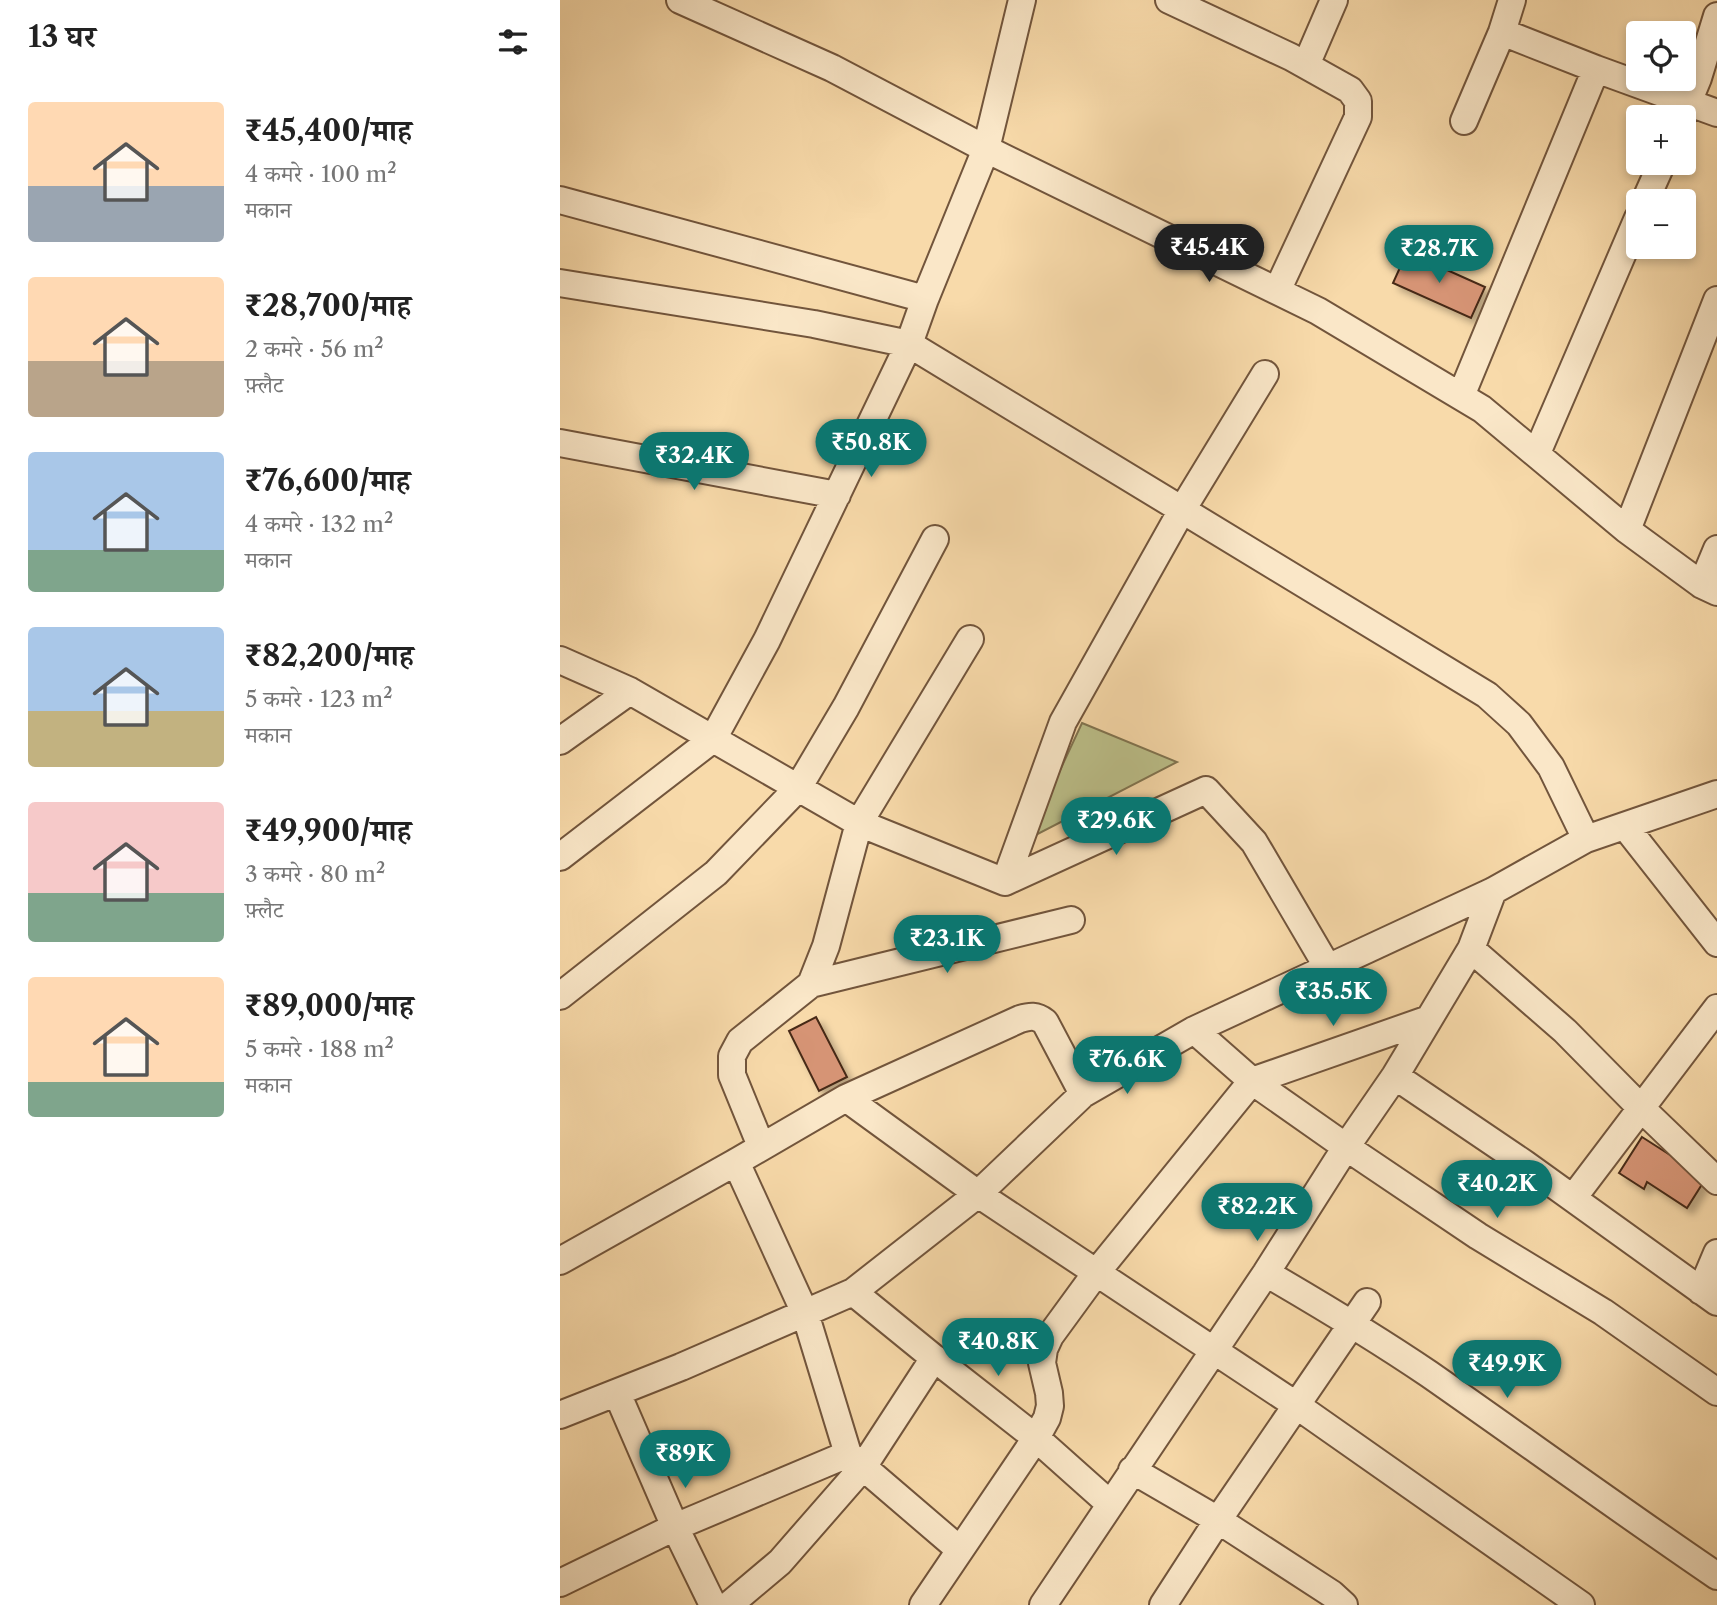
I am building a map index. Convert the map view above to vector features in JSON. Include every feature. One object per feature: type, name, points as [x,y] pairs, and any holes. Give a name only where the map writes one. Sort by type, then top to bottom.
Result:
[{"type":"street","points":[[680,0],[832,68],[986,149],[1318,311],[1482,409],[1627,530],[1710,588],[1717,549]]},
{"type":"street","points":[[560,857],[713,738],[767,640],[909,344],[986,149],[1022,0]]},
{"type":"street","points":[[1169,0],[1306,65],[1350,90],[1358,101],[1357,117],[1277,291]]},
{"type":"street","points":[[1306,65],[1334,0]]},
{"type":"street","points":[[1464,121],[1502,32],[1512,0]]},
{"type":"street","points":[[1687,105],[1717,16]]},
{"type":"street","points":[[1502,32],[1596,69],[1674,105]]},
{"type":"street","points":[[1461,396],[1596,69]]},
{"type":"street","points":[[1696,111],[1717,113]]},
{"type":"street","points":[[560,200],[925,299]]},
{"type":"street","points":[[1537,453],[1626,246]]},
{"type":"street","points":[[560,284],[814,324],[909,344],[1487,695],[1519,724],[1551,767],[1586,839]]},
{"type":"street","points":[[1627,530],[1717,300]]},
{"type":"street","points":[[1005,882],[1063,722],[1182,510],[1265,374]]},
{"type":"street","points":[[560,443],[836,495]]},
{"type":"street","points":[[560,996],[716,873],[798,788],[846,707],[935,539]]},
{"type":"street","points":[[811,984],[826,946],[859,823],[970,639]]},
{"type":"street","points":[[560,660],[630,691],[859,823],[1005,882],[1206,790],[1254,842],[1328,968]]},
{"type":"street","points":[[560,741],[630,691]]},
{"type":"street","points":[[560,1415],[681,1367],[853,1292],[978,1194],[1083,1094],[1194,1030],[1493,891],[1586,839],[1717,794]]},
{"type":"street","points":[[1625,826],[1717,943]]},
{"type":"street","points":[[1043,1605],[1395,1076],[1471,949],[1493,891]]},
{"type":"street","points":[[761,1146],[732,1075],[732,1056],[740,1041],[811,984],[1071,920]]},
{"type":"street","points":[[1471,949],[1565,1031],[1717,1181]]},
{"type":"street","points":[[1573,1198],[1717,1008]]},
{"type":"street","points":[[560,1261],[846,1098],[1020,1019],[1039,1017],[1045,1022],[1083,1094]]},
{"type":"street","points":[[923,1605],[1037,1438],[1047,1418],[1049,1393],[1042,1363],[1050,1336],[1096,1273],[1252,1081],[1429,1019]]},
{"type":"street","points":[[1194,1030],[1252,1081],[1346,1147],[1478,1236],[1602,1312],[1717,1392]]},
{"type":"street","points":[[1395,1076],[1525,1164],[1709,1296],[1717,1253]]},
{"type":"street","points":[[846,1098],[978,1194],[1296,1405],[1581,1605]]},
{"type":"street","points":[[736,1162],[806,1313],[856,1461],[960,1550]]},
{"type":"street","points":[[1266,1273],[1428,1373],[1717,1576]]},
{"type":"street","points":[[853,1292],[1037,1438],[1110,1504]]},
{"type":"street","points":[[1163,1605],[1367,1302]]},
{"type":"street","points":[[730,1605],[780,1562],[933,1358]]},
{"type":"street","points":[[617,1392],[713,1605]]},
{"type":"street","points":[[560,1583],[676,1527],[856,1461]]},
{"type":"street","points":[[1132,1470],[1218,1520],[1332,1594],[1344,1605]]},
{"type":"green space","points":[[1082,723],[1177,762],[1028,839]]},
{"type":"building","points":[[1407,252],[1485,287],[1471,318],[1393,283]]},
{"type":"building","points":[[816,1017],[847,1077],[819,1091],[789,1031]]},
{"type":"building","points":[[1642,1137],[1706,1178],[1687,1208],[1647,1182],[1644,1189],[1619,1173]]}]
